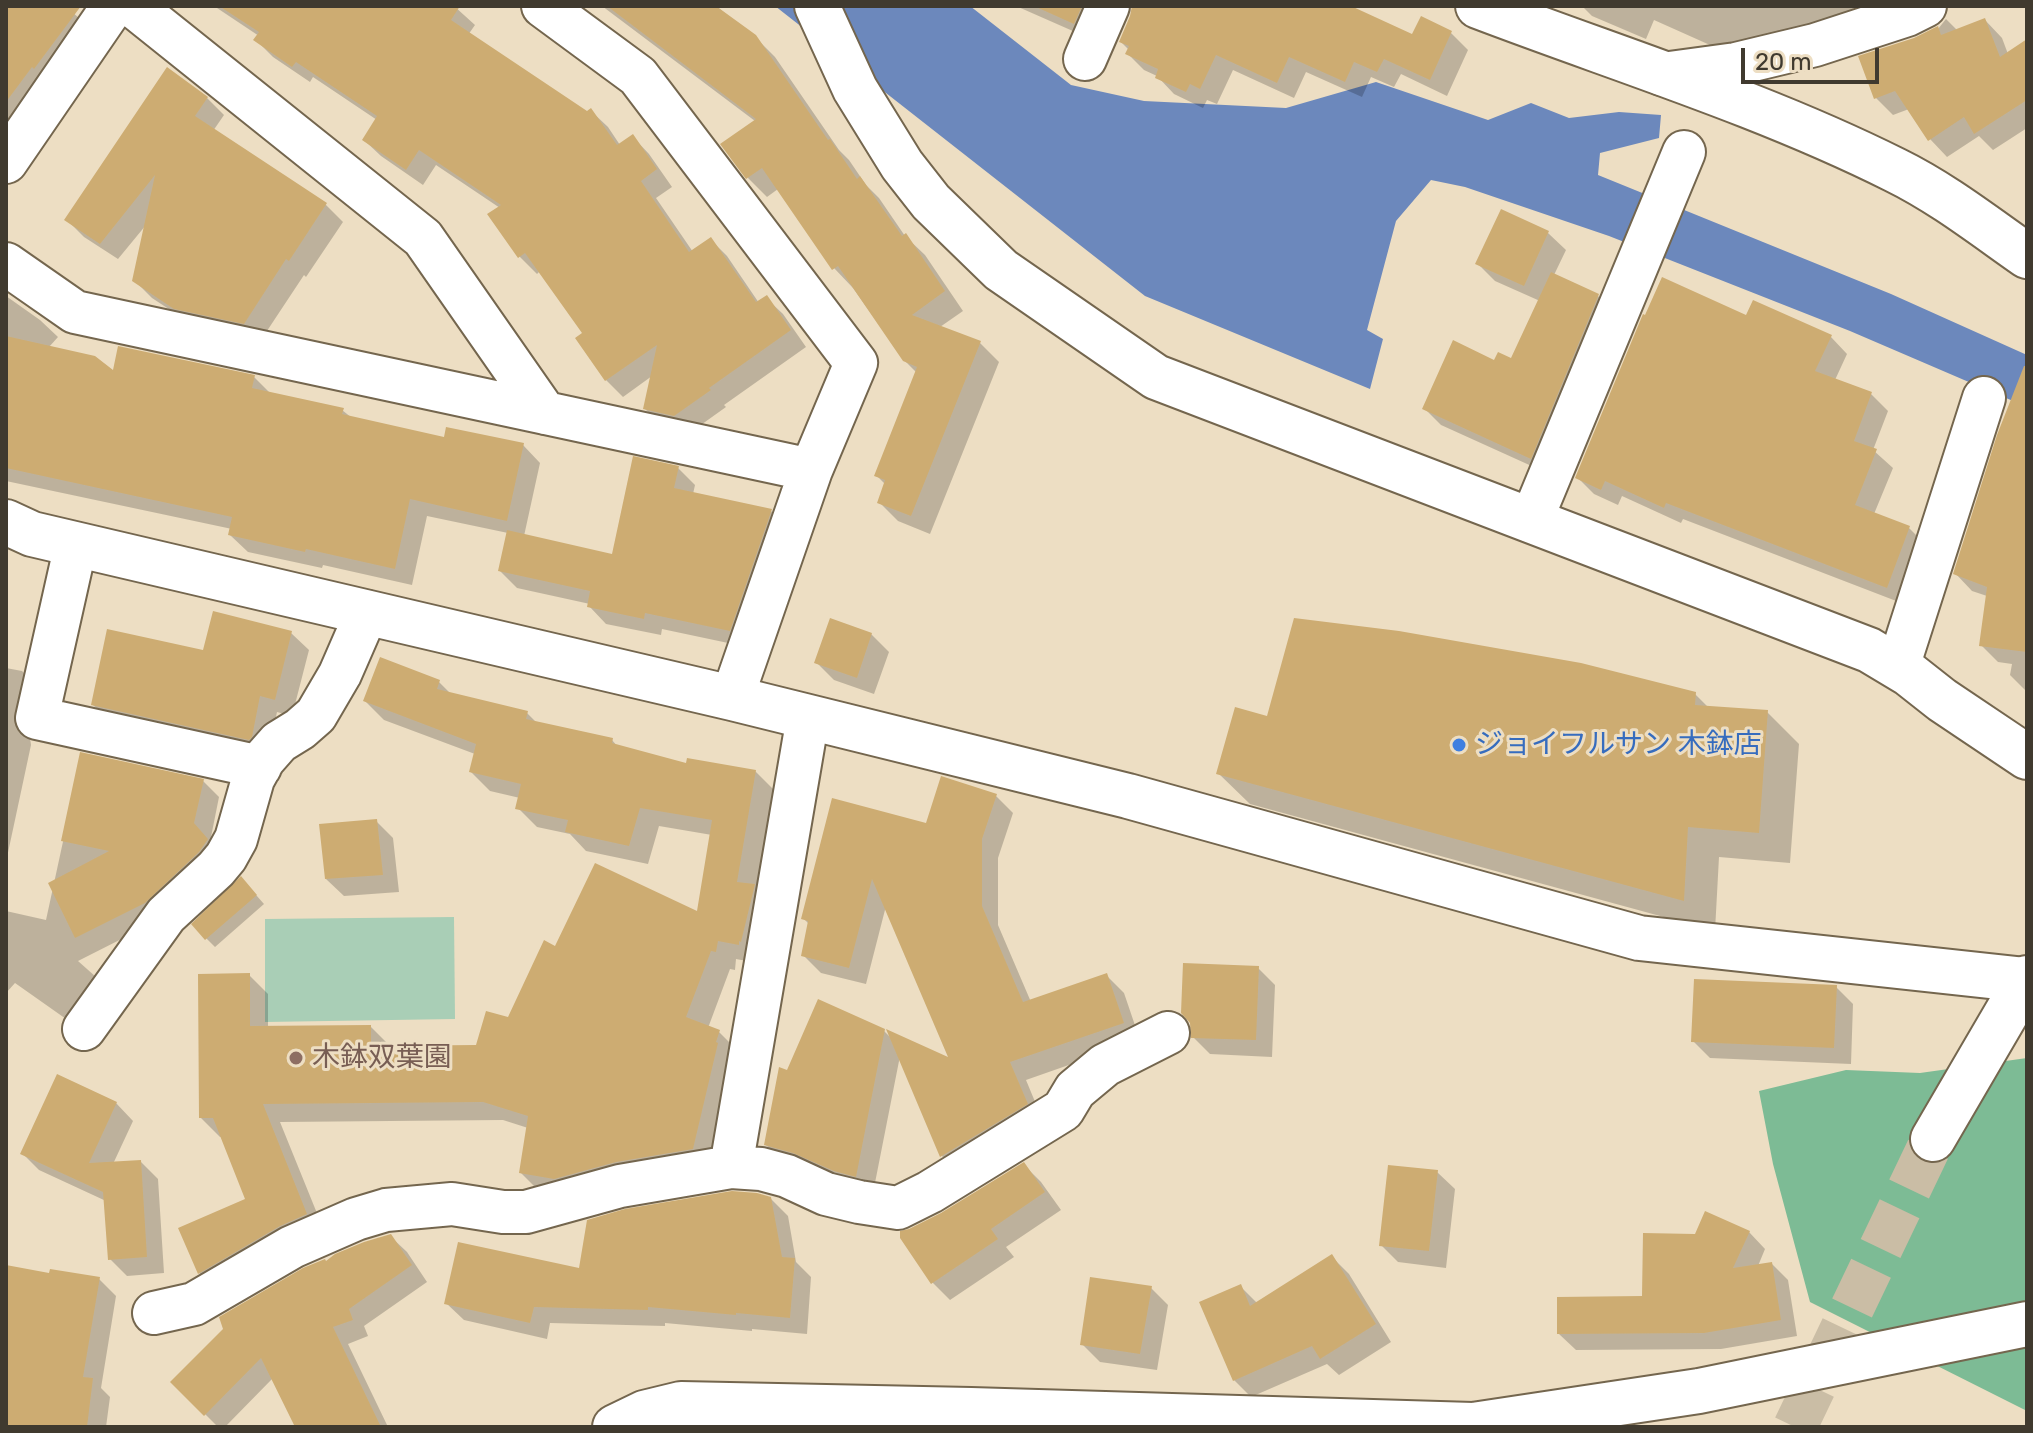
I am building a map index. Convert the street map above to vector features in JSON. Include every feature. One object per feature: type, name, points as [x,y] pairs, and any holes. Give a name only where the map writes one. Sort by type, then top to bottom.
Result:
[{"type":"street","points":[[6,162],[113,6]]},
{"type":"street","points":[[133,6],[423,238],[545,413]]},
{"type":"street","points":[[543,6],[638,76],[856,363],[811,470],[732,698]]},
{"type":"street","points":[[817,6],[855,89],[902,165],[931,202],[1001,270],[1156,377],[1869,650],[2027,757]]},
{"type":"street","points":[[1085,59],[1108,6]]},
{"type":"street","points":[[1478,6],[1792,122],[1897,171],[1964,211],[2027,256]]},
{"type":"street","points":[[1662,74],[1736,64],[1815,45],[1907,15],[1925,6]]},
{"type":"street","points":[[1531,521],[1684,152]]},
{"type":"street","points":[[6,264],[75,312],[811,470]]},
{"type":"street","points":[[1898,667],[1984,398]]},
{"type":"street","points":[[6,522],[32,534],[732,698],[1128,796],[1639,938],[2026,979],[1933,1139]]},
{"type":"street","points":[[76,544],[37,718],[260,767]]},
{"type":"street","points":[[84,1029],[166,915],[226,857],[236,839],[253,779],[279,742],[316,715],[340,674],[367,612]]},
{"type":"street","points":[[731,1167],[808,717]]},
{"type":"street","points":[[154,1313],[194,1304],[292,1247],[356,1219],[386,1210],[452,1204],[503,1212],[526,1212],[620,1186],[731,1167],[761,1169],[787,1176],[826,1194],[898,1208],[930,1192],[1063,1110],[1075,1090],[1105,1065],[1168,1033]]},
{"type":"street","points":[[615,1427],[644,1413],[681,1404],[1473,1425],[1699,1391],[2027,1324]]},
{"type":"green space","points":[[454,917],[455,1019],[265,1022],[265,919]]},
{"type":"green space","points":[[2027,1058],[2027,1411],[1810,1302],[1773,1164],[1759,1091],[1846,1070],[1920,1073]]},
{"type":"water","points":[[775,6],[970,6],[1071,85],[1144,101],[1286,108],[1376,82],[1488,120],[1531,103],[1569,118],[1619,112],[1661,115],[1659,138],[1600,153],[1598,175],[1891,294],[2027,355],[2027,407],[1850,331],[1609,236],[1465,187],[1431,180],[1396,221],[1367,330],[1383,339],[1370,389],[1145,296]]},
{"type":"building","points":[[6,6],[81,6],[6,102]]},
{"type":"building","points":[[219,6],[460,6],[451,20],[587,111],[591,108],[617,145],[633,134],[657,169],[641,181],[689,252],[711,237],[756,302],[767,295],[791,330],[674,416],[643,409],[657,345],[605,381],[575,338],[582,333],[525,253],[518,258],[487,214],[501,205],[419,150],[406,170],[362,140],[377,116],[296,62],[292,67],[253,40],[259,32]]},
{"type":"building","points":[[607,6],[716,6],[756,35],[828,140],[857,179],[860,176],[902,236],[906,233],[945,291],[912,315],[981,341],[911,516],[877,503],[885,480],[874,476],[917,367],[903,361],[838,266],[832,270],[762,168],[746,179],[720,144],[756,119]]},
{"type":"building","points":[[1034,6],[1082,6],[1074,24]]},
{"type":"building","points":[[1132,6],[1351,6],[1412,34],[1421,16],[1452,31],[1430,80],[1384,59],[1377,72],[1354,62],[1345,82],[1289,57],[1277,83],[1216,55],[1200,89],[1190,84],[1186,92],[1155,78],[1158,69],[1125,54],[1129,46],[1119,42]]},
{"type":"building","points":[[1985,18],[2000,57],[2027,39],[2027,100],[1974,134],[1964,117],[1928,141],[1895,91],[1874,99],[1858,56],[1914,38],[1938,26],[1941,35]]},
{"type":"building","points":[[167,67],[208,97],[195,116],[327,203],[244,324],[174,309],[132,281],[155,175],[100,244],[64,220]]},
{"type":"building","points":[[1501,209],[1549,231],[1524,286],[1475,264]]},
{"type":"building","points":[[1551,272],[1599,294],[1531,459],[1422,409],[1453,340],[1494,360],[1498,352],[1511,358]]},
{"type":"building","points":[[1662,277],[1746,315],[1753,300],[1832,335],[1815,371],[1872,392],[1854,441],[1877,449],[1855,505],[1910,526],[1887,588],[1666,503],[1664,508],[1605,481],[1601,490],[1575,478],[1643,314]]},
{"type":"building","points":[[6,336],[95,356],[113,370],[118,346],[255,375],[252,388],[344,408],[342,414],[444,437],[446,427],[524,443],[507,521],[410,499],[395,569],[228,535],[232,517],[6,468]]},
{"type":"building","points":[[2024,366],[2027,366],[2027,652],[1979,646],[1987,587],[1953,574],[1997,435]]},
{"type":"building","points":[[633,456],[679,466],[674,488],[772,509],[730,631],[645,613],[644,619],[587,607],[590,591],[498,571],[507,530],[612,554]]},
{"type":"building","points":[[213,611],[292,631],[275,700],[260,696],[249,740],[91,705],[107,629],[203,650]]},
{"type":"building","points":[[830,618],[872,633],[857,678],[814,663]]},
{"type":"building","name":"ジョイフルサン 木鉢店","points":[[1294,618],[1399,631],[1581,663],[1696,692],[1695,705],[1768,710],[1759,833],[1688,827],[1684,901],[1216,774],[1235,707],[1267,716]]},
{"type":"building","points":[[380,657],[440,680],[437,689],[528,711],[526,719],[613,738],[612,743],[686,763],[687,758],[756,770],[737,882],[755,884],[741,942],[739,945],[718,941],[716,952],[711,951],[686,1017],[720,1030],[693,1149],[616,1162],[554,1179],[519,1173],[528,1116],[483,1102],[263,1104],[307,1214],[280,1226],[198,1274],[178,1228],[245,1199],[213,1118],[199,1118],[198,974],[250,973],[250,1026],[371,1025],[371,1046],[476,1045],[486,1011],[508,1017],[544,940],[555,946],[595,863],[697,911],[712,820],[640,808],[629,846],[565,832],[568,820],[515,809],[521,784],[469,772],[476,744],[363,701]]},
{"type":"building","points":[[80,752],[204,779],[194,823],[208,839],[199,852],[145,903],[75,938],[48,883],[109,851],[61,841]]},
{"type":"building","points":[[941,776],[997,794],[982,839],[982,906],[1023,1002],[1107,973],[1124,1023],[1010,1062],[1028,1104],[940,1157],[886,1029],[948,1057],[872,879],[849,968],[801,956],[808,921],[801,919],[832,798],[926,823]]},
{"type":"building","points":[[377,819],[383,875],[325,879],[319,824]]},
{"type":"building","points":[[241,876],[257,895],[205,940],[191,924]]},
{"type":"building","points":[[1183,963],[1259,966],[1256,1040],[1191,1038],[1190,1023],[1181,1013]]},
{"type":"building","points":[[1694,979],[1837,985],[1834,1048],[1691,1042]]},
{"type":"building","points":[[818,999],[885,1029],[856,1177],[764,1145],[779,1067],[787,1070]]},
{"type":"building","points":[[57,1074],[117,1102],[89,1163],[141,1160],[147,1257],[108,1260],[103,1192],[20,1154]]},
{"type":"building","points":[[1024,1162],[1045,1192],[991,1229],[998,1239],[931,1284],[900,1238],[900,1231],[941,1213]]},
{"type":"building","points":[[1388,1165],[1438,1170],[1429,1251],[1379,1246]]},
{"type":"building","points":[[732,1191],[771,1197],[782,1257],[795,1258],[790,1318],[648,1307],[648,1310],[534,1307],[530,1323],[444,1304],[458,1242],[579,1268],[587,1220],[625,1209]]},
{"type":"building","points":[[1705,1211],[1750,1231],[1733,1268],[1772,1262],[1781,1320],[1704,1333],[1557,1334],[1557,1297],[1642,1296],[1643,1233],[1695,1234]]},
{"type":"building","points":[[391,1234],[412,1265],[349,1309],[353,1320],[333,1327],[381,1427],[295,1427],[261,1358],[204,1416],[170,1382],[223,1329],[219,1317],[303,1268]]},
{"type":"building","points":[[1332,1254],[1376,1324],[1320,1359],[1312,1346],[1233,1381],[1199,1302],[1241,1284],[1250,1306]]},
{"type":"building","points":[[6,1265],[49,1273],[50,1269],[100,1277],[83,1377],[93,1378],[87,1427],[6,1427]]},
{"type":"building","points":[[1090,1277],[1152,1286],[1140,1354],[1080,1345]]},
{"type":"tunnel","points":[[1795,1427],[1933,1139]]},
{"type":"place","name":"ジョイフルサン 木鉢店","points":[[1459,745]]},
{"type":"place","name":"木鉢双葉園","points":[[296,1058]]}]
